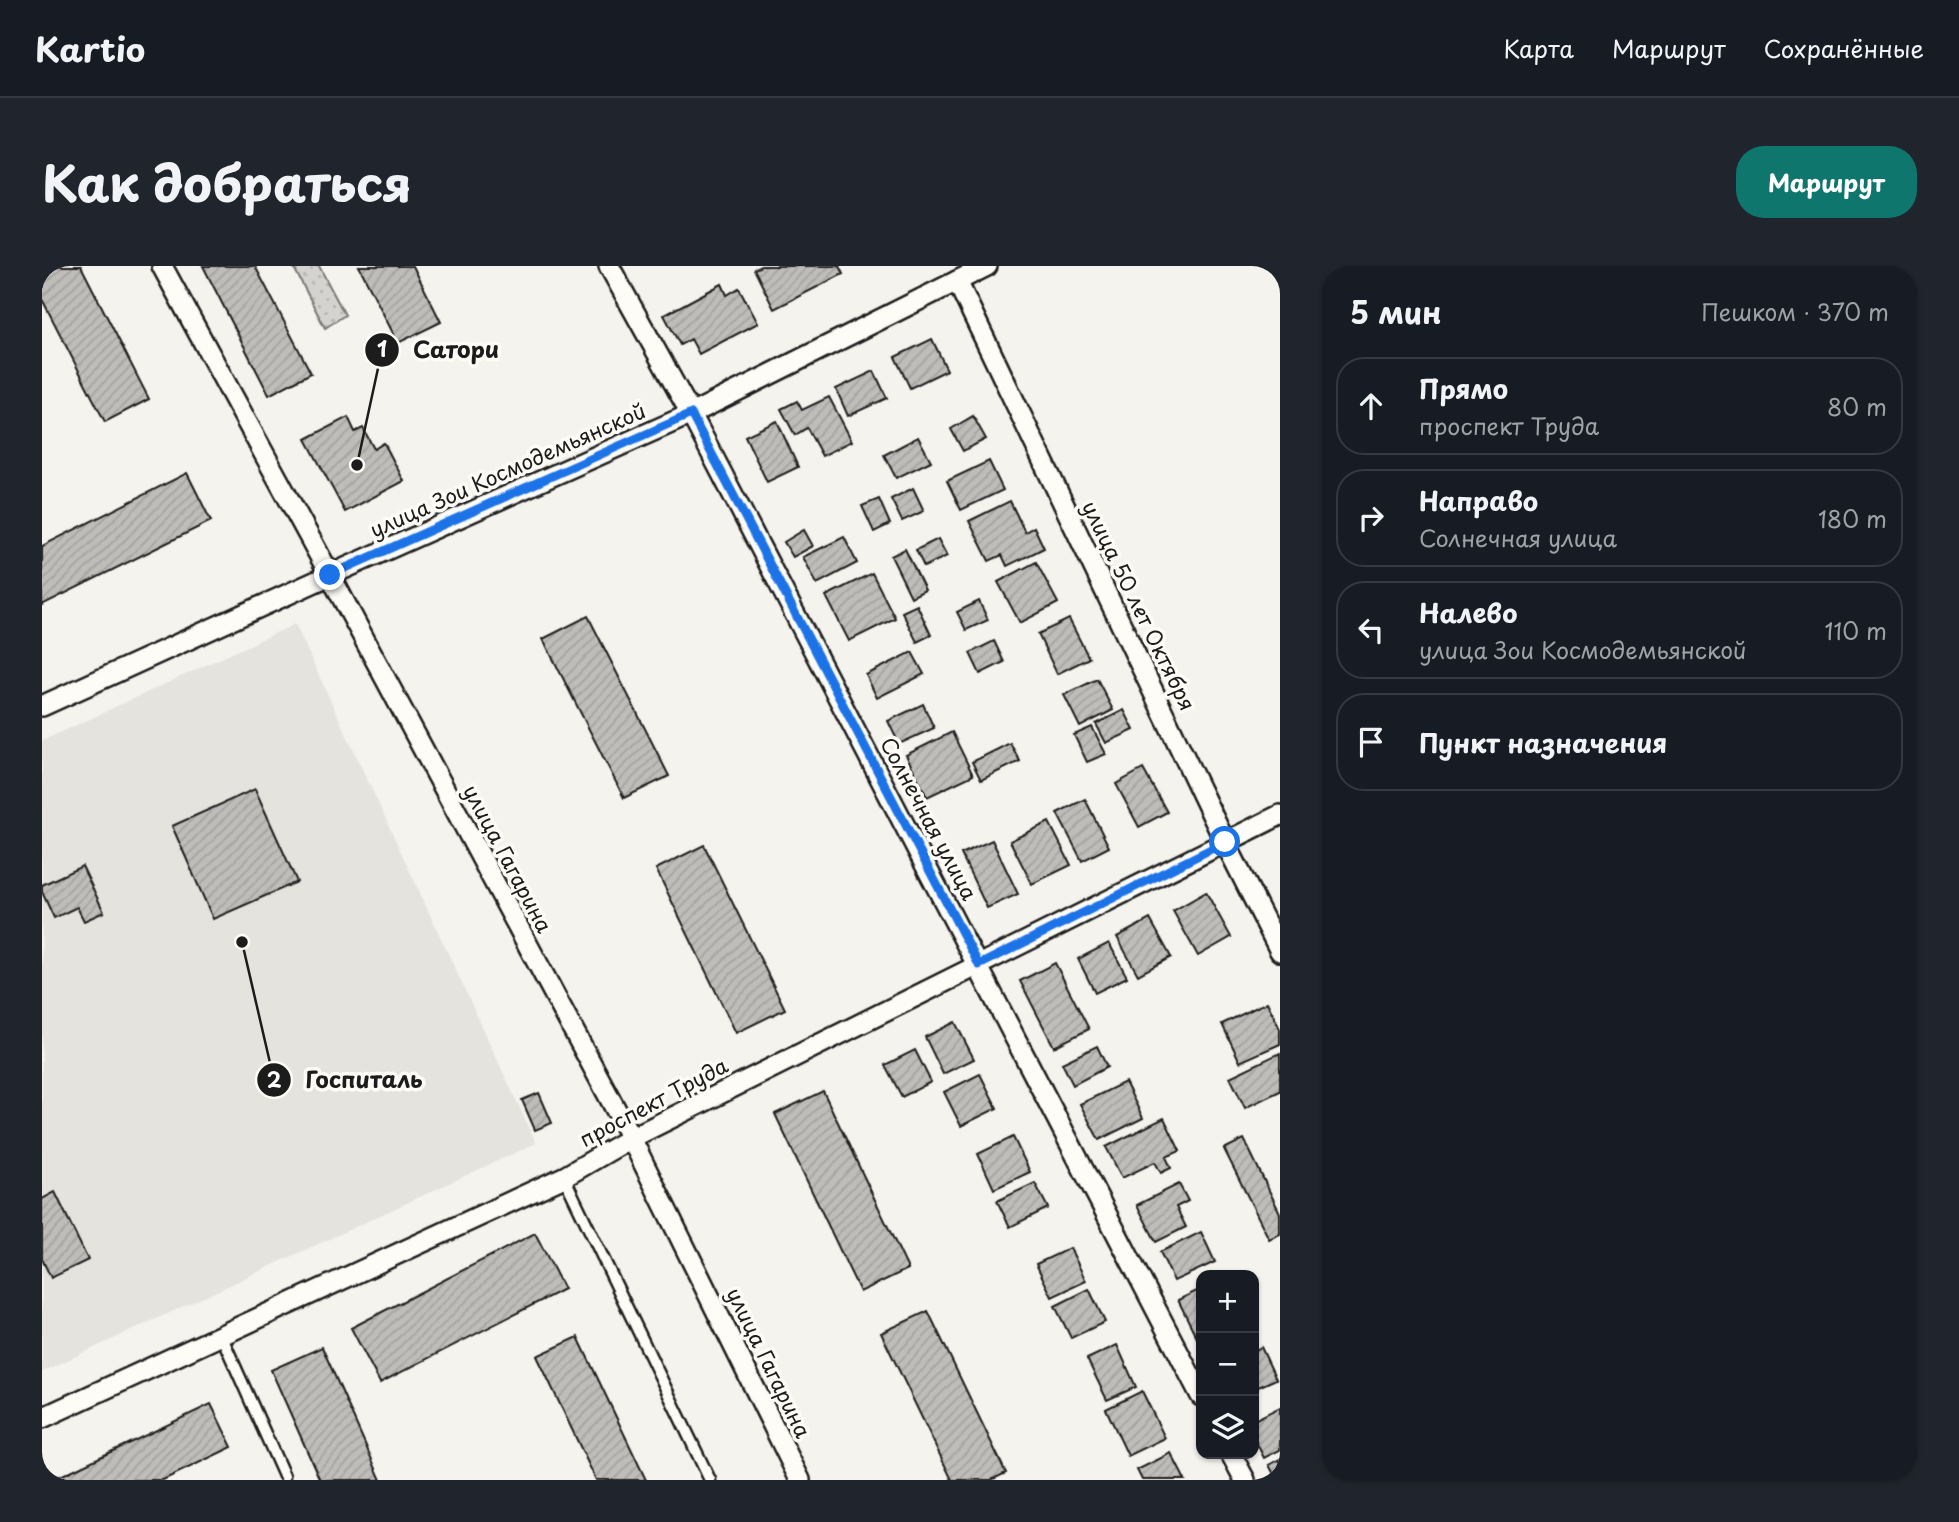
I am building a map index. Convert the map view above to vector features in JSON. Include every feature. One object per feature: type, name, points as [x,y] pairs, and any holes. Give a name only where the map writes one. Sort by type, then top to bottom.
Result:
[{"type":"street","name":"улица Гагарина","points":[[162,266],[631,1138],[800,1480]]},
{"type":"street","name":"Солнечная улица","points":[[610,266],[691,414],[1196,1386]]},
{"type":"street","name":"улица Зои Космодемьянской","points":[[42,706],[691,414],[987,266]]},
{"type":"street","name":"улица 50 лет Октября","points":[[957,281],[1225,842],[1280,951]]},
{"type":"street","name":"проспект Труда","points":[[42,1418],[564,1177],[631,1138],[1280,816]]},
{"type":"street","points":[[1234,1459],[1245,1480]]},
{"type":"lane","points":[[564,1177],[710,1480]]},
{"type":"lane","points":[[221,1335],[284,1476]]},
{"type":"shaded area","points":[[293,266],[319,266],[345,315],[325,328]]},
{"type":"shaded area","points":[[295,624],[536,1143],[42,1372],[42,741]]},
{"type":"building","points":[[42,266],[81,266],[149,399],[105,422],[42,299]]},
{"type":"building","points":[[203,266],[255,266],[311,373],[269,395]]},
{"type":"building","points":[[359,266],[413,266],[441,322],[398,343]]},
{"type":"building","points":[[761,266],[839,266],[843,274],[774,309],[754,269]]},
{"type":"building","points":[[722,284],[727,295],[739,288],[758,323],[699,354],[691,339],[680,345],[664,315]]},
{"type":"building","points":[[932,339],[947,370],[910,388],[895,357]]},
{"type":"building","points":[[874,371],[887,398],[848,416],[836,389]]},
{"type":"building","points":[[829,397],[852,441],[822,456],[807,428],[795,435],[781,409],[797,401],[802,410]]},
{"type":"building","points":[[973,416],[986,439],[963,451],[951,429]]},
{"type":"building","points":[[348,417],[355,432],[363,428],[374,449],[384,443],[404,481],[345,512],[306,439]]},
{"type":"building","points":[[777,421],[798,467],[767,482],[745,436]]},
{"type":"building","points":[[918,437],[931,461],[896,478],[884,455]]},
{"type":"building","points":[[989,461],[1003,490],[961,510],[947,481]]},
{"type":"building","points":[[187,473],[211,521],[42,605],[42,546]]},
{"type":"building","points":[[913,488],[924,511],[902,521],[891,499]]},
{"type":"building","points":[[879,499],[890,524],[874,532],[862,506]]},
{"type":"building","points":[[1010,501],[1025,532],[1034,527],[1044,548],[1007,566],[1002,555],[989,561],[969,521]]},
{"type":"building","points":[[804,530],[813,546],[793,557],[784,542]]},
{"type":"building","points":[[844,537],[857,563],[817,584],[803,557]]},
{"type":"building","points":[[938,539],[947,556],[924,567],[916,550]]},
{"type":"building","points":[[905,549],[925,590],[911,597],[891,556]]},
{"type":"building","points":[[1036,562],[1058,603],[1020,623],[998,582]]},
{"type":"building","points":[[872,573],[895,618],[849,641],[826,596]]},
{"type":"building","points":[[979,601],[988,620],[966,630],[957,612]]},
{"type":"building","points":[[917,605],[931,635],[917,642],[902,612]]},
{"type":"building","points":[[588,616],[669,776],[624,798],[543,639]]},
{"type":"building","points":[[1069,619],[1089,658],[1057,674],[1038,634]]},
{"type":"building","points":[[994,641],[1004,662],[980,674],[970,653]]},
{"type":"building","points":[[912,652],[924,674],[877,698],[866,675]]},
{"type":"building","points":[[1097,679],[1113,710],[1080,727],[1064,695]]},
{"type":"building","points":[[923,704],[934,728],[899,744],[888,721]]},
{"type":"building","points":[[1124,710],[1134,730],[1106,743],[1096,724]]},
{"type":"building","points":[[1092,727],[1106,754],[1087,762],[1074,735]]},
{"type":"building","points":[[952,732],[973,775],[927,797],[906,755]]},
{"type":"building","points":[[1010,743],[1020,761],[981,780],[972,762]]},
{"type":"building","points":[[1143,769],[1167,812],[1139,827],[1116,784]]},
{"type":"building","points":[[255,789],[297,882],[213,919],[172,826]]},
{"type":"building","points":[[1085,799],[1109,847],[1082,861],[1057,813]]},
{"type":"building","points":[[1049,822],[1071,865],[1032,884],[1010,841]]},
{"type":"building","points":[[992,840],[1018,894],[987,908],[961,854]]},
{"type":"building","points":[[704,845],[785,1009],[736,1033],[656,869]]},
{"type":"building","points":[[82,866],[104,912],[84,921],[77,907],[54,918],[42,892],[42,885]]},
{"type":"building","points":[[1206,892],[1231,937],[1198,956],[1173,911]]},
{"type":"building","points":[[1150,919],[1171,957],[1138,975],[1117,937]]},
{"type":"building","points":[[1109,943],[1127,977],[1095,993],[1078,959]]},
{"type":"building","points":[[1055,963],[1089,1029],[1054,1047],[1020,981]]},
{"type":"building","points":[[1267,1002],[1280,1029],[1280,1044],[1240,1062],[1222,1024]]},
{"type":"building","points":[[955,1022],[974,1059],[943,1074],[925,1037]]},
{"type":"building","points":[[1097,1046],[1107,1067],[1073,1085],[1062,1063]]},
{"type":"building","points":[[915,1050],[931,1082],[902,1097],[885,1065]]},
{"type":"building","points":[[1280,1053],[1280,1091],[1245,1108],[1230,1077]]},
{"type":"building","points":[[980,1074],[997,1108],[961,1126],[944,1092]]},
{"type":"building","points":[[1125,1082],[1143,1118],[1099,1140],[1080,1104]]},
{"type":"building","points":[[823,1091],[908,1269],[860,1292],[775,1114]]},
{"type":"building","points":[[539,1093],[552,1123],[535,1130],[522,1100]]},
{"type":"building","points":[[1164,1118],[1180,1151],[1166,1157],[1171,1168],[1161,1173],[1155,1162],[1122,1178],[1106,1147]]},
{"type":"building","points":[[1013,1137],[1030,1172],[994,1189],[978,1154]]},
{"type":"building","points":[[1244,1139],[1280,1213],[1280,1234],[1269,1239],[1224,1149]]},
{"type":"building","points":[[1035,1183],[1048,1208],[1010,1227],[997,1201]]},
{"type":"building","points":[[1179,1184],[1188,1201],[1176,1207],[1186,1227],[1156,1242],[1137,1205]]},
{"type":"building","points":[[55,1192],[88,1260],[51,1278],[42,1259],[42,1199]]},
{"type":"building","points":[[1201,1232],[1215,1262],[1174,1281],[1160,1252]]},
{"type":"building","points":[[535,1233],[564,1289],[380,1383],[351,1328]]},
{"type":"building","points":[[1070,1248],[1086,1281],[1052,1297],[1036,1264]]},
{"type":"building","points":[[1089,1289],[1105,1322],[1071,1338],[1055,1306]]},
{"type":"building","points":[[1196,1291],[1196,1336],[1178,1300]]},
{"type":"building","points":[[928,1311],[1006,1473],[991,1480],[952,1480],[881,1333]]},
{"type":"building","points":[[578,1337],[646,1480],[596,1480],[537,1356]]},
{"type":"building","points":[[1117,1345],[1136,1387],[1107,1400],[1087,1359]]},
{"type":"building","points":[[322,1347],[381,1480],[320,1480],[271,1370]]},
{"type":"building","points":[[1261,1347],[1276,1379],[1259,1387]]},
{"type":"building","points":[[1142,1391],[1165,1438],[1128,1456],[1106,1409]]},
{"type":"building","points":[[211,1404],[232,1447],[163,1480],[52,1480]]},
{"type":"building","points":[[1280,1407],[1280,1450],[1264,1458],[1259,1448],[1259,1418]]},
{"type":"building","points":[[1171,1453],[1185,1480],[1142,1480],[1137,1470]]},
{"type":"building","points":[[1280,1459],[1280,1480],[1277,1480],[1269,1465]]},
{"type":"place","name":"Сатори","points":[[357,465]]},
{"type":"place","name":"Госпиталь","points":[[242,942]]},
{"type":"route","points":[[330,575],[691,414],[979,965],[1225,842]]}]
